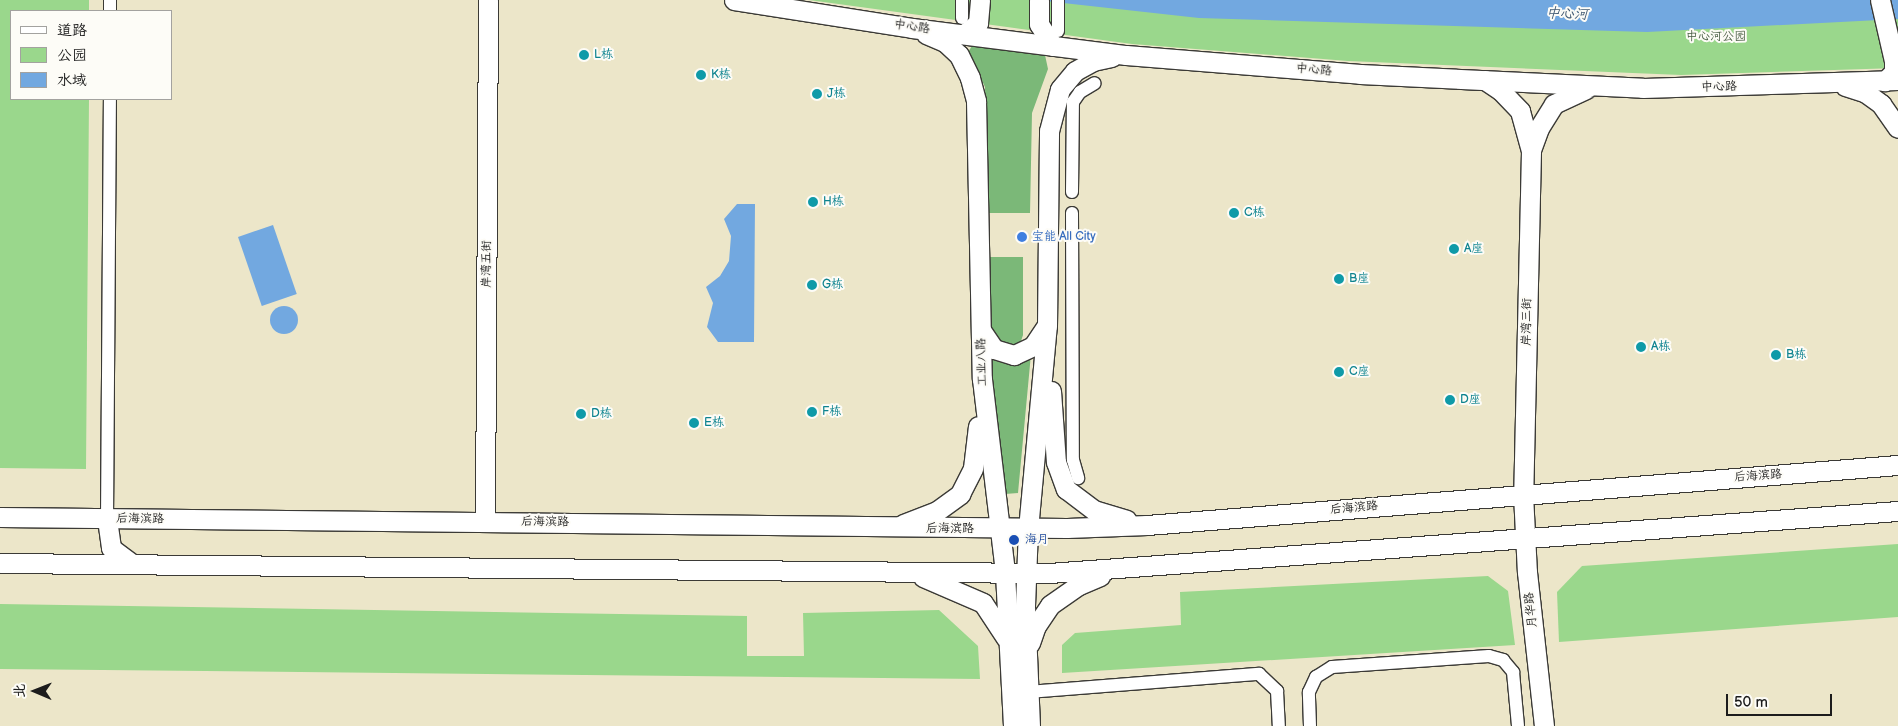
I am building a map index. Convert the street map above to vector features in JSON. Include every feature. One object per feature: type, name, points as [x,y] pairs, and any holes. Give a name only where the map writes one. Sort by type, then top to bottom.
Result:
[{"type":"main road","name":"中心路","points":[[734,0],[912,28],[972,17],[1126,54],[1360,74],[1643,88],[1892,81]]},
{"type":"main road","points":[[1039,0],[1039,24],[1056,38]]},
{"type":"main road","points":[[1880,0],[1894,61],[1892,81]]},
{"type":"main road","name":"岸湾五街","points":[[485,521],[489,2]]},
{"type":"main road","name":"工业八路","points":[[912,28],[945,42],[959,55],[970,78],[976,101],[982,379],[1005,573],[1013,726]]},
{"type":"main road","points":[[1126,54],[1082,64],[1060,89],[1053,110],[1048,158],[1047,326],[1056,462],[1066,489],[1094,510],[1148,525]]},
{"type":"main road","points":[[1485,80],[1500,90],[1520,112],[1531,151]]},
{"type":"main road","points":[[1837,83],[1866,94],[1881,104],[1898,128]]},
{"type":"main road","points":[[1531,151],[1538,128],[1554,104],[1566,96],[1597,86]]},
{"type":"main road","name":"岸湾三街","points":[[1523,494],[1531,151]]},
{"type":"main road","points":[[981,330],[994,349],[1014,355],[1033,346],[1047,326]]},
{"type":"main road","points":[[1030,726],[1027,662],[1028,529],[1047,326]]},
{"type":"main road","points":[[887,528],[938,511],[960,494],[968,481],[976,454],[982,379]]},
{"type":"main road","points":[[1870,468],[1898,460]]},
{"type":"main road","name":"后海滨路","points":[[0,517],[485,521],[1028,529],[1148,525],[1898,465]]},
{"type":"main road","name":"月华路","points":[[1523,494],[1525,540],[1544,726]]},
{"type":"main road","points":[[0,563],[1005,573],[1112,571],[1898,511]]},
{"type":"main road","points":[[1877,513],[1898,515]]},
{"type":"main road","points":[[107,519],[111,548],[132,564]]},
{"type":"main road","points":[[1027,662],[1036,626],[1050,605],[1079,585],[1112,571]]},
{"type":"main road","points":[[913,572],[983,603],[996,618],[1009,644]]},
{"type":"street","points":[[962,0],[972,17]]},
{"type":"street","points":[[1056,38],[1058,0]]},
{"type":"street","points":[[1072,192],[1073,102],[1080,92],[1095,83]]},
{"type":"street","points":[[107,519],[110,100]]},
{"type":"street","points":[[1072,213],[1073,460],[1078,478]]},
{"type":"street","points":[[1310,726],[1311,688],[1316,677],[1332,668],[1489,656],[1503,660],[1512,672],[1518,726]]},
{"type":"street","points":[[1028,692],[1259,674],[1277,691],[1279,726]]},
{"type":"green space","points":[[0,0],[89,0],[89,10],[10,10],[10,100],[89,100],[86,469],[0,468]]},
{"type":"green space","name":"中心河公园","points":[[809,0],[1898,0],[1898,68],[1681,75],[1348,61],[1132,44]]},
{"type":"green space","points":[[972,46],[1045,55],[1048,69],[1032,113],[1030,213],[987,213],[985,87],[968,52]]},
{"type":"green space","points":[[989,257],[1023,257],[1023,335],[1020,344],[1009,348],[992,339]]},
{"type":"green space","points":[[1031,354],[1018,493],[1005,494],[990,359],[1006,364]]},
{"type":"green space","points":[[1898,544],[1898,617],[1559,642],[1557,592],[1582,566]]},
{"type":"green space","points":[[1488,576],[1508,591],[1515,645],[1062,673],[1062,645],[1075,633],[1181,625],[1180,592]]},
{"type":"green space","points":[[0,604],[747,616],[747,656],[804,656],[803,613],[939,610],[978,646],[980,679],[0,669]]},
{"type":"water","name":"中心河","points":[[1036,0],[1898,0],[1898,19],[1647,32],[1199,18]]},
{"type":"water","points":[[737,204],[755,204],[754,342],[718,342],[707,327],[713,303],[706,287],[720,276],[729,261],[731,236],[724,219]]},
{"type":"water","points":[[273,225],[297,294],[262,306],[238,237]]},
{"type":"water","points":[[284,306],[294,310],[298,320],[294,330],[284,334],[274,330],[270,320],[274,310]]},
{"type":"place","name":"L栋","points":[[584,55]]},
{"type":"place","name":"K栋","points":[[701,75]]},
{"type":"place","name":"J栋","points":[[817,94]]},
{"type":"place","name":"H栋","points":[[813,202]]},
{"type":"place","name":"C栋","points":[[1234,213]]},
{"type":"place","name":"宝能 All City","points":[[1022,237]]},
{"type":"place","name":"A座","points":[[1454,249]]},
{"type":"place","name":"B座","points":[[1339,279]]},
{"type":"place","name":"G栋","points":[[812,285]]},
{"type":"place","name":"A栋","points":[[1641,347]]},
{"type":"place","name":"B栋","points":[[1776,355]]},
{"type":"place","name":"C座","points":[[1339,372]]},
{"type":"place","name":"D座","points":[[1450,400]]},
{"type":"place","name":"F栋","points":[[812,412]]},
{"type":"place","name":"D栋","points":[[581,414]]},
{"type":"place","name":"E栋","points":[[694,423]]},
{"type":"place","name":"海月","points":[[1014,540]]}]
